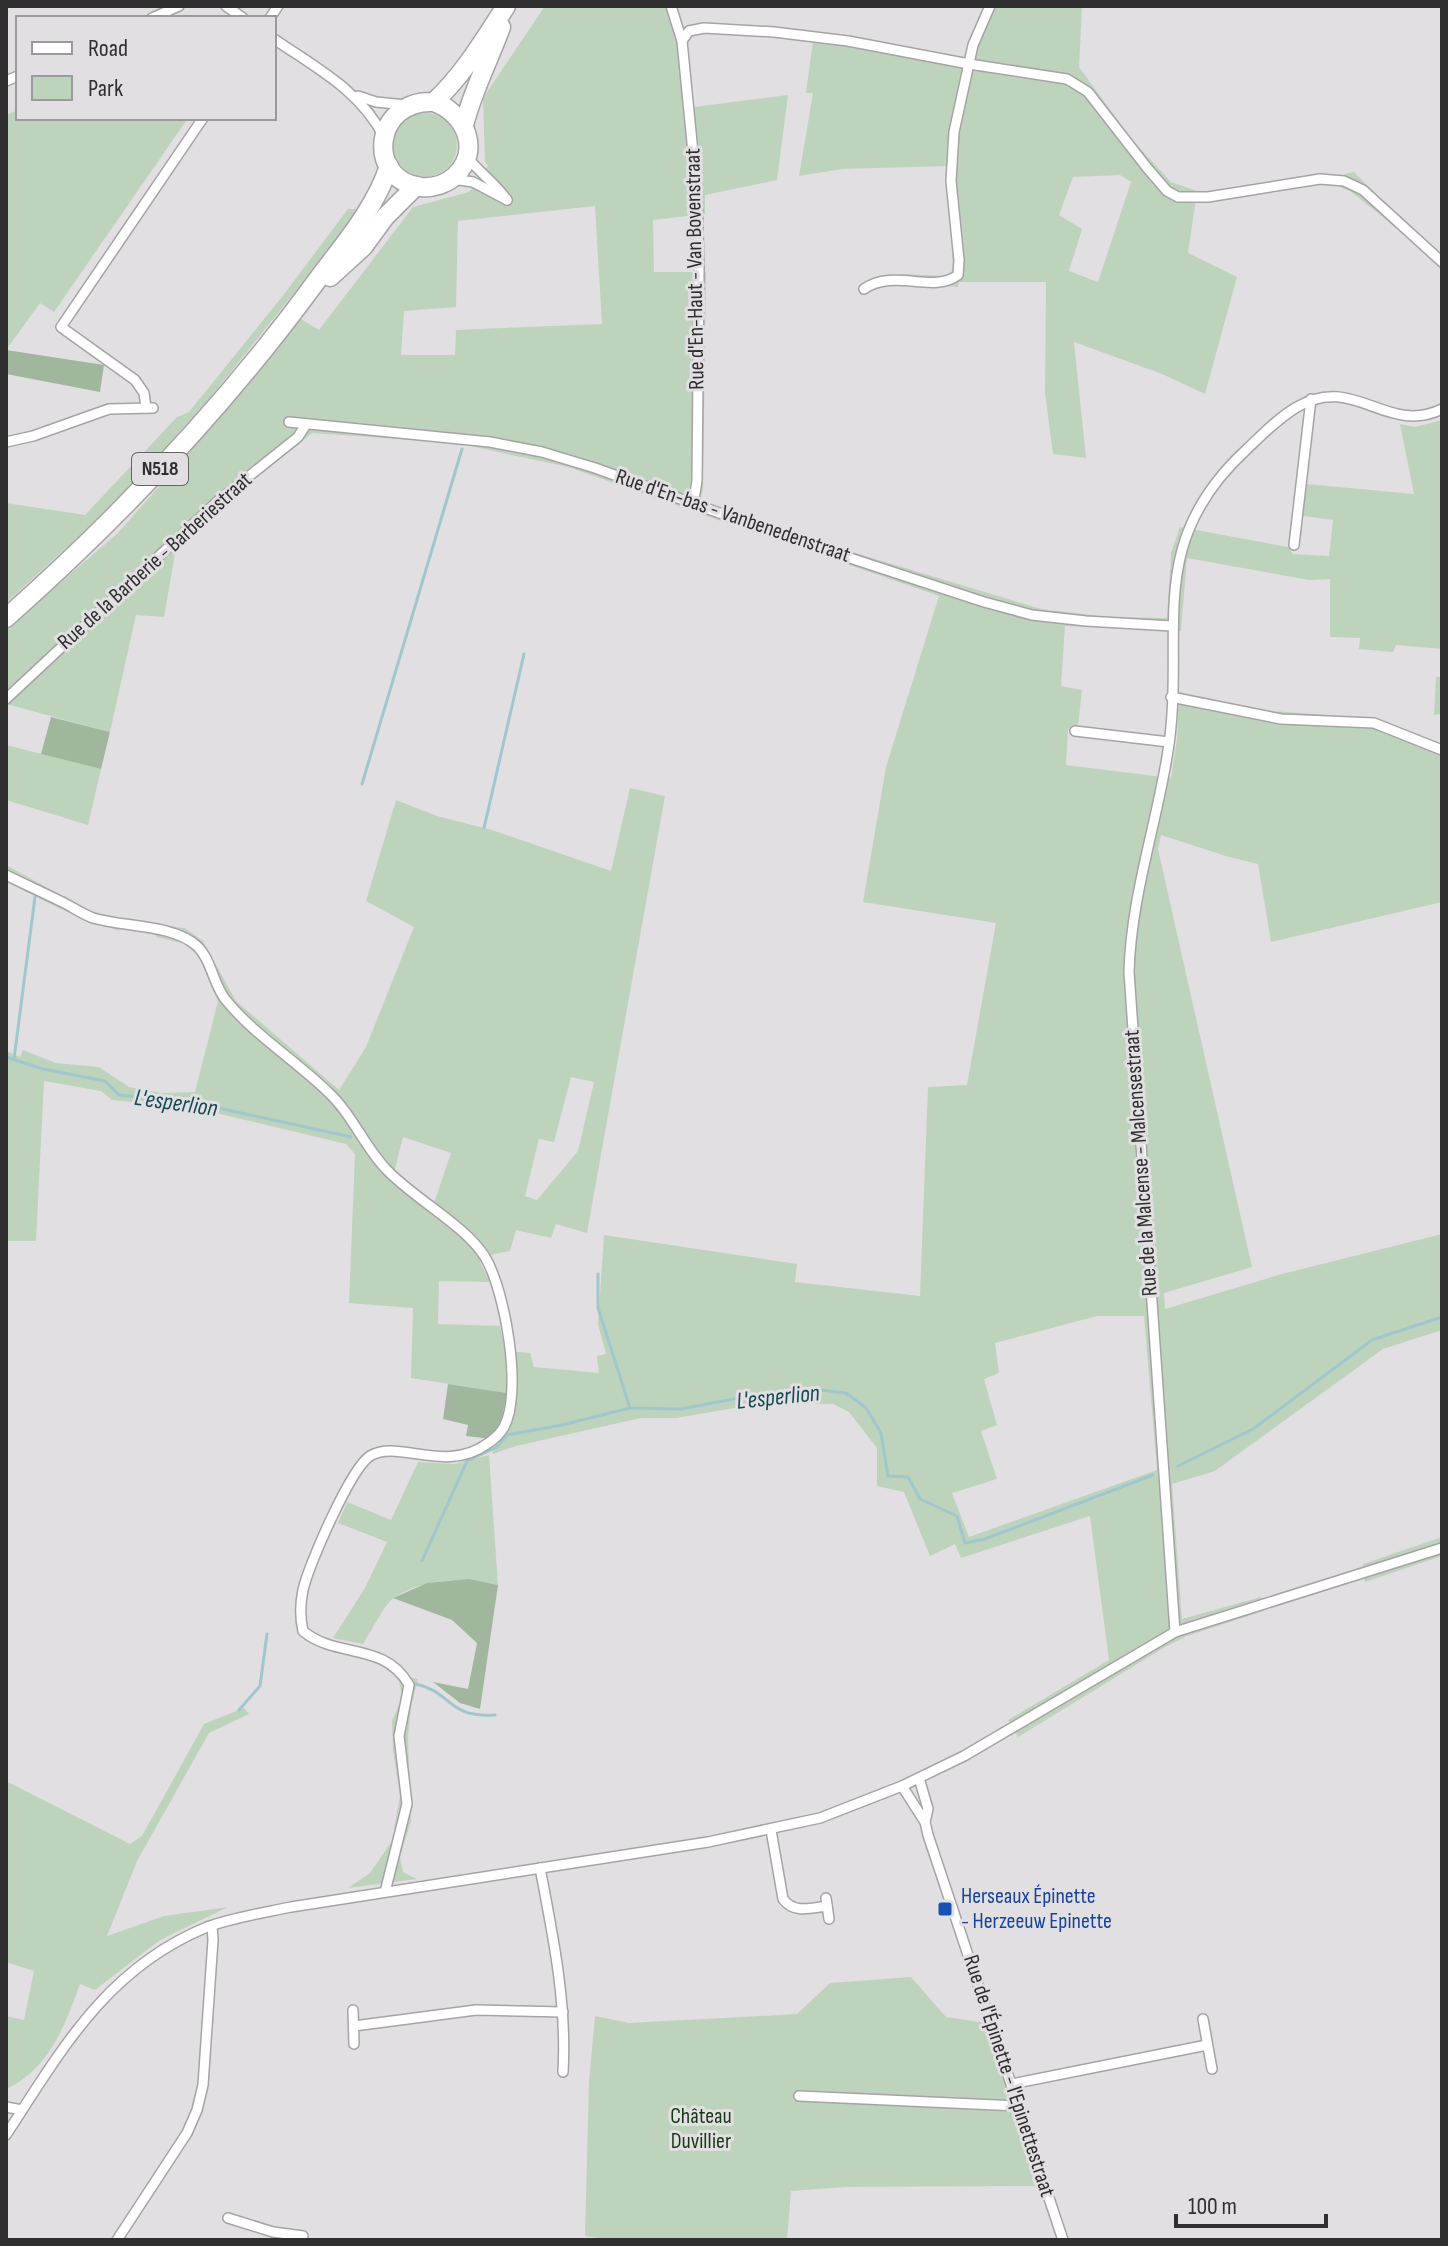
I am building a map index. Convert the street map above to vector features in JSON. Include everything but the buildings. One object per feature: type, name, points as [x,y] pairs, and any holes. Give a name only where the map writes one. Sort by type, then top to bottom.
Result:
[{"type":"highway","points":[[434,102],[470,62],[507,6]]},
{"type":"highway","points":[[464,125],[471,97],[491,56],[507,6]]},
{"type":"highway","points":[[434,102],[446,107],[464,125],[468,135],[467,157],[452,179],[435,187],[416,186],[403,181],[389,166],[383,147],[384,137],[392,118],[409,105],[434,102]]},
{"type":"highway","name":"N518","points":[[6,618],[153,477],[230,391],[345,245],[382,188],[389,166]]},
{"type":"highway","name":"N518","points":[[299,306],[363,247],[385,217],[416,186]]},
{"type":"street","points":[[156,16],[179,6]]},
{"type":"street","name":"Rue d'En-Haut - Van Bovenstraat","points":[[671,6],[682,41],[695,158],[699,270],[697,481],[693,505]]},
{"type":"street","points":[[864,289],[875,281],[945,282],[958,275],[951,181],[953,145],[973,45],[990,6]]},
{"type":"street","points":[[682,41],[689,31],[704,28],[774,32],[848,41],[1067,79],[1088,92],[1157,180],[1178,197],[1208,197],[1320,179],[1344,181],[1363,190],[1442,262]]},
{"type":"street","points":[[276,40],[355,95],[377,122],[384,137]]},
{"type":"street","points":[[355,95],[376,102],[409,105]]},
{"type":"street","points":[[6,442],[43,433],[109,409],[149,408],[135,380],[61,327],[202,120]]},
{"type":"street","points":[[452,179],[473,182],[507,200],[467,157]]},
{"type":"street","points":[[1294,545],[1311,399],[1338,395],[1402,415],[1419,417],[1442,409]]},
{"type":"street","name":"Rue de la Malcense - Malcensestraat","points":[[1175,1632],[1129,972],[1130,936],[1169,742],[1176,570],[1192,519],[1222,472],[1282,417],[1311,399]]},
{"type":"street","name":"Rue d'En-bas - Vanbenedenstraat","points":[[289,422],[490,442],[542,452],[984,602],[1032,615],[1172,626]]},
{"type":"street","name":"Rue de la Barberie - Barberiestraat","points":[[6,699],[218,501],[298,437],[305,426]]},
{"type":"street","points":[[1171,697],[1281,719],[1374,723],[1442,750]]},
{"type":"street","points":[[1075,731],[1169,742]]},
{"type":"street","points":[[6,875],[90,917],[165,931],[196,946],[232,1006],[335,1098],[391,1174],[460,1230],[486,1258],[501,1301],[510,1358],[512,1393],[504,1429],[483,1447],[468,1454],[439,1457],[383,1451],[369,1456],[343,1496],[311,1564],[303,1590],[300,1616],[303,1631],[317,1642],[381,1658],[403,1674],[409,1685],[399,1736],[407,1804],[385,1892]]},
{"type":"street","points":[[6,2135],[66,2041],[106,1995],[157,1953],[212,1926],[264,1912],[771,1830],[820,1818],[919,1778],[1014,1728],[1175,1632],[1442,1548]]},
{"type":"street","points":[[919,1778],[928,1809],[925,1822]]},
{"type":"street","points":[[902,1786],[925,1822]]},
{"type":"street","name":"Rue de l'Épinette - l'Epinettestraat","points":[[925,1822],[1063,2240]]},
{"type":"street","points":[[771,1830],[783,1899],[797,1909],[827,1902],[829,1919]]},
{"type":"street","points":[[540,1868],[556,1952],[563,2012],[563,2072]]},
{"type":"street","points":[[117,2240],[187,2133],[197,2110],[204,2071],[212,1926]]},
{"type":"street","points":[[353,2010],[354,2044]]},
{"type":"street","points":[[354,2026],[476,2010],[563,2012]]},
{"type":"street","points":[[1203,2019],[1212,2069]]},
{"type":"street","points":[[1012,2084],[1207,2045]]},
{"type":"street","points":[[799,2096],[1019,2106]]},
{"type":"street","points":[[6,2107],[22,2110]]},
{"type":"street","points":[[228,2218],[273,2236],[303,2236]]},
{"type":"green space","points":[[545,6],[677,6],[681,21],[679,49],[686,108],[788,95],[777,180],[705,195],[705,214],[653,220],[654,272],[706,272],[703,489],[700,502],[758,521],[755,533],[568,467],[456,443],[312,433],[222,505],[176,548],[164,617],[136,615],[110,732],[6,704],[6,629],[117,534],[246,388],[301,319],[319,330],[413,207],[469,192],[488,166],[485,162],[483,98]],"holes":[[[595,206],[602,324],[456,330],[455,355],[401,355],[404,311],[456,307],[458,221]]]},
{"type":"green space","points":[[994,6],[1082,6],[1079,67],[1132,140],[1171,182],[1197,191],[1188,253],[1237,277],[1205,394],[1162,374],[1074,342],[1086,458],[1053,454],[1045,393],[1046,282],[959,282],[958,287],[902,284],[902,274],[947,276],[953,270],[948,166],[842,169],[799,176],[813,93],[806,93],[813,41],[920,58],[971,70]],"holes":[[[1120,175],[1131,182],[1098,282],[1069,271],[1082,229],[1059,215],[1073,177]]]},
{"type":"green space","points":[[16,111],[16,120],[187,120],[54,312],[40,303],[6,350],[6,115]]},
{"type":"green space","points":[[419,113],[431,113],[448,122],[455,133],[455,157],[448,168],[431,177],[419,177],[407,172],[398,163],[393,151],[393,139],[398,127],[407,118]]},
{"type":"green space","points":[[1354,172],[1409,227],[1404,234],[1350,191],[1339,187],[1345,174]]},
{"type":"green space","points":[[348,209],[361,209],[190,423],[102,515],[6,603],[6,503],[85,515],[177,417],[189,412]]},
{"type":"green space","points":[[6,350],[104,365],[100,392],[6,374]]},
{"type":"green space","points":[[1442,420],[1442,649],[1396,645],[1393,652],[1359,649],[1360,638],[1330,637],[1330,579],[1309,580],[1187,558],[1181,631],[1065,626],[1061,686],[1082,690],[1078,726],[1072,725],[1068,730],[1066,765],[1171,778],[1179,692],[1271,711],[1328,715],[1328,723],[1376,726],[1442,753],[1442,902],[1271,942],[1258,864],[1161,835],[1158,849],[1252,1267],[1164,1293],[1165,1309],[1282,1274],[1442,1234],[1442,1330],[1383,1349],[1215,1471],[1172,1484],[1182,1619],[1261,1597],[1264,1611],[1187,1636],[1165,1647],[1018,1737],[1008,1720],[1109,1660],[1090,1516],[961,1558],[955,1544],[930,1556],[904,1492],[877,1486],[877,1448],[849,1412],[833,1404],[764,1403],[676,1418],[641,1418],[493,1454],[492,1446],[499,1440],[492,1439],[507,1393],[411,1378],[413,1308],[349,1303],[355,1154],[346,1144],[199,1109],[112,1100],[101,1091],[44,1081],[36,1241],[6,1241],[6,1051],[20,1057],[23,1050],[56,1063],[99,1067],[129,1087],[162,1093],[195,1092],[218,1001],[198,955],[182,943],[156,937],[156,925],[185,928],[203,941],[236,1001],[339,1090],[366,1047],[414,927],[366,901],[396,800],[611,871],[630,788],[665,796],[587,1233],[556,1224],[551,1238],[516,1230],[510,1251],[494,1254],[480,1262],[490,1282],[439,1281],[438,1324],[500,1326],[505,1351],[530,1353],[534,1367],[599,1373],[597,1356],[606,1354],[598,1324],[604,1235],[797,1264],[795,1282],[920,1296],[928,1087],[967,1085],[996,923],[863,902],[886,767],[939,596],[809,551],[812,540],[1041,609],[1108,617],[1167,618],[1171,553],[1180,527],[1288,547],[1293,554],[1329,556],[1333,520],[1303,516],[1306,484],[1414,494],[1400,424],[1415,427]],"holes":[[[571,1077],[594,1082],[578,1151],[537,1200],[525,1196],[539,1139],[554,1142]],[[403,1137],[451,1153],[431,1212],[392,1181]],[[1097,1316],[1144,1316],[1157,1470],[969,1537],[952,1493],[997,1479],[981,1431],[997,1425],[984,1379],[999,1373],[995,1343]]]},
{"type":"green space","points":[[1436,677],[1442,677],[1442,714],[1434,715]]},
{"type":"green space","points":[[51,717],[110,732],[101,769],[41,754]]},
{"type":"green space","points":[[6,745],[101,769],[88,825],[6,800]]},
{"type":"green space","points":[[6,865],[88,910],[120,919],[119,931],[61,909],[6,882]]},
{"type":"green space","points":[[448,1384],[507,1393],[500,1424],[492,1439],[466,1436],[468,1425],[443,1419]]},
{"type":"green space","points":[[489,1455],[498,1585],[459,1580],[419,1586],[391,1601],[363,1644],[333,1638],[365,1588],[387,1542],[338,1523],[347,1502],[391,1520],[418,1462],[454,1464]]},
{"type":"green space","points":[[1442,1537],[1442,1556],[1365,1582],[1363,1564]]},
{"type":"green space","points":[[469,1579],[498,1585],[480,1709],[460,1703],[433,1682],[468,1689],[477,1643],[452,1620],[393,1598],[427,1583]]},
{"type":"green space","points":[[398,1675],[418,1679],[408,1737],[411,1821],[400,1857],[403,1872],[417,1879],[348,1888],[370,1873],[392,1841],[400,1795],[392,1721],[402,1698]]},
{"type":"green space","points":[[244,1708],[249,1714],[209,1733],[137,1861],[107,1936],[164,1916],[228,1907],[160,1940],[95,1990],[80,1984],[61,2031],[44,2059],[21,2081],[6,2089],[6,2016],[24,2020],[34,1971],[6,1962],[6,1781],[130,1844],[142,1836],[204,1724]]},
{"type":"green space","name":"Château Duvillier","points":[[911,1977],[946,2017],[987,2023],[1036,2186],[845,2187],[791,2191],[787,2240],[615,2240],[585,2236],[589,2081],[595,2016],[629,2023],[797,2014],[830,1983]]},
{"type":"waterway","points":[[362,784],[462,449]]},
{"type":"waterway","points":[[484,828],[524,654]]},
{"type":"waterway","points":[[14,1059],[35,897]]},
{"type":"waterway","name":"L'esperlion","points":[[6,1057],[43,1069],[105,1081],[119,1095],[191,1102],[351,1137]]},
{"type":"waterway","name":"L'esperlion","points":[[598,1274],[598,1308],[630,1408],[681,1409],[755,1395],[820,1390],[846,1393],[866,1408],[881,1433],[888,1476],[908,1477],[920,1499],[957,1516],[965,1543],[985,1539],[1153,1475]]},
{"type":"waterway","name":"L'esperlion","points":[[1178,1466],[1253,1429],[1372,1340],[1442,1317]]},
{"type":"waterway","points":[[422,1561],[467,1461],[497,1447],[507,1435],[630,1408]]},
{"type":"waterway","points":[[239,1710],[260,1686],[267,1634]]},
{"type":"waterway","points":[[416,1684],[437,1693],[467,1713],[495,1715]]},
{"type":"place","name":"Herseaux Épinette - Herzeeuw Epinette","points":[[945,1909]]}]
